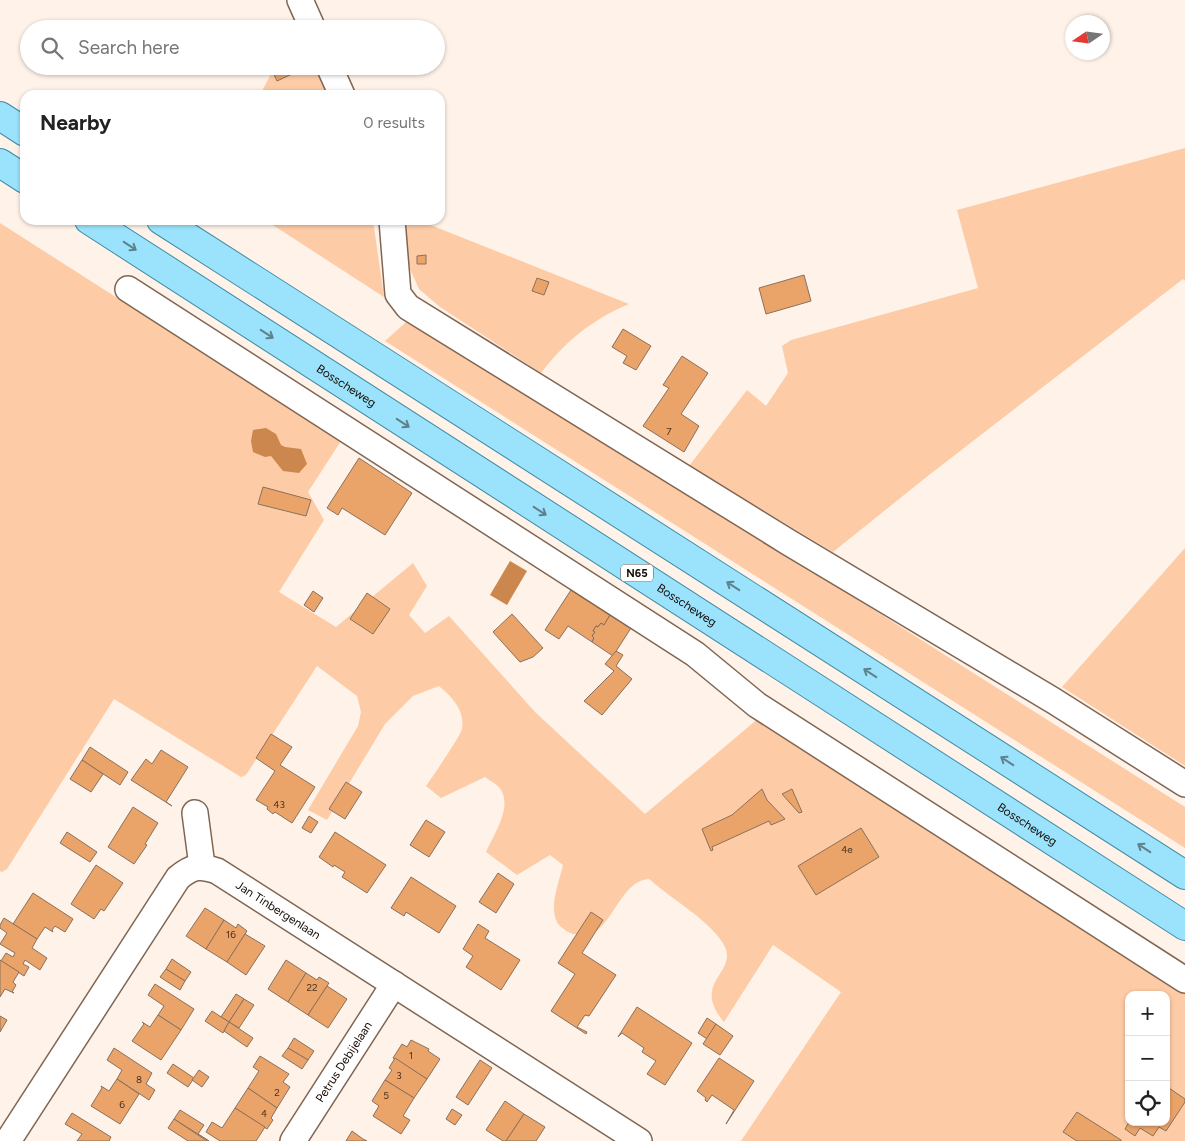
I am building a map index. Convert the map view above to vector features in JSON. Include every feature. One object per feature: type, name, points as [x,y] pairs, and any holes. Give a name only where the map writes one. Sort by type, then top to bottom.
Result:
[{"type":"main road","points":[[0,116],[20,129]]},
{"type":"main road","points":[[0,163],[20,176]]},
{"type":"main road","name":"Bosscheweg","points":[[97,225],[1185,926]]},
{"type":"main road","points":[[168,225],[1185,874]]},
{"type":"street","points":[[300,0],[309,20]]},
{"type":"street","points":[[333,75],[340,90]]},
{"type":"street","points":[[392,225],[398,294],[408,307],[788,542],[1054,701],[1185,784]]},
{"type":"street","points":[[128,289],[695,654],[757,705],[1185,980]]},
{"type":"street","points":[[8,1141],[178,878],[186,871],[202,866],[195,812]]},
{"type":"street","name":"Jan Tinbergenlaan","points":[[202,866],[217,870],[639,1141]]},
{"type":"street","name":"Petrus Debijelaan","points":[[293,1141],[394,984]]},
{"type":"shaded area","points":[[270,75],[318,75],[325,90],[263,90]]},
{"type":"shaded area","points":[[1185,148],[1185,281],[1183,279],[929,475],[833,552],[689,466],[747,390],[766,406],[788,373],[782,346],[791,340],[978,288],[957,210]]},
{"type":"shaded area","points":[[0,223],[341,441],[308,492],[324,520],[279,592],[336,627],[413,563],[427,586],[409,615],[425,633],[449,616],[535,712],[645,814],[760,717],[1185,988],[1185,1141],[741,1141],[841,992],[773,945],[724,1022],[715,1008],[712,997],[713,987],[726,963],[727,955],[724,945],[710,927],[649,879],[638,882],[629,889],[607,920],[599,929],[591,934],[580,935],[565,930],[558,923],[554,909],[554,901],[563,865],[550,855],[517,875],[486,852],[498,828],[504,810],[503,793],[498,786],[485,777],[441,798],[426,786],[452,748],[462,729],[462,716],[456,704],[439,686],[413,696],[385,724],[327,820],[308,810],[358,726],[361,712],[357,696],[317,666],[246,775],[241,777],[114,699],[7,869],[2,872],[0,871]]},
{"type":"shaded area","points":[[273,225],[374,225],[384,297]]},
{"type":"shaded area","points":[[407,225],[431,225],[629,304],[615,310],[580,332],[541,373],[440,307],[419,289],[410,269],[402,231]]},
{"type":"shaded area","points":[[414,315],[762,539],[1185,807],[1185,848],[385,341]]},
{"type":"shaded area","points":[[266,428],[276,434],[281,445],[301,449],[307,464],[299,473],[283,471],[271,456],[265,457],[253,452],[251,441],[253,430]]},
{"type":"shaded area","points":[[1185,548],[1185,766],[1062,687]]},
{"type":"shaded area","points":[[510,561],[527,571],[507,605],[490,595]]},
{"type":"building","points":[[274,75],[290,75],[277,81]]},
{"type":"building","points":[[426,255],[426,264],[417,264],[417,256]]},
{"type":"building","points":[[804,275],[811,301],[766,314],[759,288]]},
{"type":"building","points":[[537,278],[549,282],[544,295],[532,291]]},
{"type":"building","points":[[623,329],[651,346],[636,370],[623,363],[627,356],[612,347]]},
{"type":"building","points":[[682,356],[708,373],[681,414],[699,426],[684,452],[643,426],[669,388],[663,385]]},
{"type":"building","points":[[359,458],[412,493],[385,535],[342,508],[338,515],[327,508]]},
{"type":"building","points":[[263,487],[311,500],[306,516],[258,504]]},
{"type":"building","points":[[571,590],[610,615],[604,625],[601,623],[598,627],[596,626],[593,631],[595,632],[592,636],[594,638],[592,642],[568,626],[559,639],[545,630]]},
{"type":"building","points":[[313,591],[323,598],[314,612],[304,605]]},
{"type":"building","points":[[367,593],[390,609],[373,634],[350,619]]},
{"type":"building","points":[[512,614],[543,648],[533,657],[520,662],[493,632]]},
{"type":"building","points":[[610,615],[631,628],[613,656],[592,642],[594,638],[592,636],[595,632],[593,631],[596,626],[598,627],[601,623],[604,625]]},
{"type":"building","points":[[616,651],[623,655],[616,666],[632,679],[602,715],[584,701],[614,671],[605,664]]},
{"type":"building","points":[[271,734],[292,747],[280,765],[315,787],[292,823],[275,812],[273,814],[267,809],[268,807],[256,800],[275,771],[256,758]]},
{"type":"building","points":[[90,747],[128,772],[120,785],[82,760]]},
{"type":"building","points":[[161,750],[188,767],[166,802],[172,806],[131,780],[146,759],[152,764]]},
{"type":"building","points":[[82,760],[103,774],[91,792],[70,779]]},
{"type":"building","points":[[346,782],[362,792],[345,819],[329,809]]},
{"type":"building","points":[[762,789],[767,800],[785,819],[771,825],[769,821],[712,847],[713,850],[711,851],[702,829],[732,815]]},
{"type":"building","points":[[792,789],[802,812],[799,813],[782,794]]},
{"type":"building","points":[[133,807],[158,823],[145,844],[147,845],[134,864],[108,847]]},
{"type":"building","points":[[309,816],[318,822],[311,833],[302,828]]},
{"type":"building","points":[[426,820],[445,832],[429,857],[410,845]]},
{"type":"building","points":[[861,828],[879,857],[816,895],[798,866]]},
{"type":"building","points":[[67,832],[97,852],[90,862],[60,843]]},
{"type":"building","points":[[335,832],[386,865],[367,893],[342,877],[345,872],[334,865],[333,867],[319,857]]},
{"type":"building","points":[[96,865],[123,883],[104,911],[101,909],[94,919],[71,904]]},
{"type":"building","points":[[498,873],[514,884],[496,913],[479,902]]},
{"type":"building","points":[[411,877],[456,906],[439,933],[406,912],[404,916],[391,908]]},
{"type":"building","points":[[33,893],[73,919],[65,932],[55,926],[52,930],[53,932],[45,927],[37,939],[13,924]]},
{"type":"building","points":[[205,908],[224,920],[206,949],[186,936]]},
{"type":"building","points":[[591,912],[603,920],[582,953],[616,975],[589,1016],[585,1015],[577,1027],[587,1032],[586,1034],[551,1011],[575,974],[558,963]]},
{"type":"building","points":[[4,918],[37,939],[32,948],[47,958],[40,970],[25,960],[23,964],[29,967],[24,976],[1,961],[6,953],[13,957],[15,953],[0,944],[7,933],[0,928]]},
{"type":"building","points":[[224,920],[236,928],[238,924],[247,931],[227,962],[206,949]]},
{"type":"building","points":[[478,924],[489,931],[485,938],[520,960],[501,990],[466,967],[473,956],[463,949]]},
{"type":"building","points":[[245,934],[265,946],[246,975],[227,962]]},
{"type":"building","points":[[172,959],[191,972],[185,981],[166,969]]},
{"type":"building","points":[[0,960],[19,972],[13,982],[16,985],[12,992],[14,993],[5,989],[0,997]]},
{"type":"building","points":[[286,960],[306,973],[288,1002],[268,989]]},
{"type":"building","points":[[166,969],[185,981],[180,990],[160,977]]},
{"type":"building","points":[[306,973],[317,980],[319,977],[329,983],[308,1015],[288,1002]]},
{"type":"building","points":[[155,984],[194,1009],[181,1030],[158,1015],[164,1006],[148,995]]},
{"type":"building","points":[[327,986],[347,999],[328,1028],[308,1015]]},
{"type":"building","points":[[236,994],[244,999],[229,1022],[221,1017]]},
{"type":"building","points":[[244,999],[254,1005],[239,1028],[229,1022]]},
{"type":"building","points":[[637,1007],[692,1043],[665,1085],[647,1074],[656,1061],[642,1052],[644,1048],[622,1033],[618,1037]]},
{"type":"building","points":[[212,1011],[229,1022],[223,1033],[205,1021]]},
{"type":"building","points":[[158,1015],[181,1030],[161,1060],[132,1041],[144,1024],[142,1022],[150,1027]]},
{"type":"building","points":[[0,1016],[7,1020],[0,1032]]},
{"type":"building","points":[[707,1018],[716,1024],[707,1039],[698,1033]]},
{"type":"building","points":[[229,1022],[253,1038],[247,1047],[224,1031]]},
{"type":"building","points":[[716,1024],[733,1036],[720,1055],[703,1044]]},
{"type":"building","points":[[294,1038],[314,1051],[308,1060],[288,1048]]},
{"type":"building","points":[[411,1040],[429,1049],[428,1051],[440,1059],[427,1079],[393,1058],[402,1044],[407,1047]]},
{"type":"building","points":[[114,1048],[152,1073],[146,1084],[155,1090],[149,1100],[117,1079],[122,1070],[107,1060]]},
{"type":"building","points":[[288,1048],[308,1060],[302,1069],[282,1056]]},
{"type":"building","points":[[260,1056],[289,1074],[283,1082],[290,1087],[277,1108],[248,1088],[259,1071],[253,1067]]},
{"type":"building","points":[[395,1058],[427,1079],[414,1098],[385,1080],[392,1070],[389,1068]]},
{"type":"building","points":[[719,1058],[754,1081],[726,1124],[734,1110],[712,1095],[707,1102],[706,1098],[697,1091]]},
{"type":"building","points":[[480,1060],[492,1068],[468,1105],[456,1097]]},
{"type":"building","points":[[173,1064],[194,1078],[188,1087],[167,1073]]},
{"type":"building","points":[[199,1070],[209,1077],[202,1087],[192,1080]]},
{"type":"building","points":[[117,1079],[139,1094],[120,1124],[91,1106],[102,1088],[101,1086],[109,1091]]},
{"type":"building","points":[[385,1080],[414,1098],[403,1116],[410,1120],[401,1134],[373,1116],[379,1106],[372,1101]]},
{"type":"building","points":[[248,1088],[277,1108],[271,1118],[273,1120],[267,1129],[235,1108]]},
{"type":"building","points":[[1170,1089],[1185,1099],[1185,1102],[1170,1125]]},
{"type":"building","points":[[505,1101],[524,1114],[506,1141],[503,1141],[486,1130]]},
{"type":"building","points":[[235,1108],[265,1127],[256,1141],[220,1141],[206,1132],[212,1122],[222,1128]]},
{"type":"building","points":[[452,1109],[462,1115],[455,1125],[446,1119]]},
{"type":"building","points":[[180,1110],[204,1125],[198,1134],[209,1141],[174,1119]]},
{"type":"building","points":[[1077,1112],[1121,1141],[1077,1141],[1063,1132]]},
{"type":"building","points":[[72,1113],[111,1137],[109,1141],[77,1141],[82,1134],[65,1124]]},
{"type":"building","points":[[524,1114],[545,1127],[536,1141],[506,1141]]},
{"type":"building","points":[[174,1119],[207,1141],[188,1141],[168,1128]]},
{"type":"building","points":[[1127,1126],[1169,1126],[1166,1131],[1159,1127],[1153,1136],[1140,1128],[1135,1136],[1125,1129]]},
{"type":"building","points":[[352,1131],[363,1139],[367,1141],[346,1141]]}]
